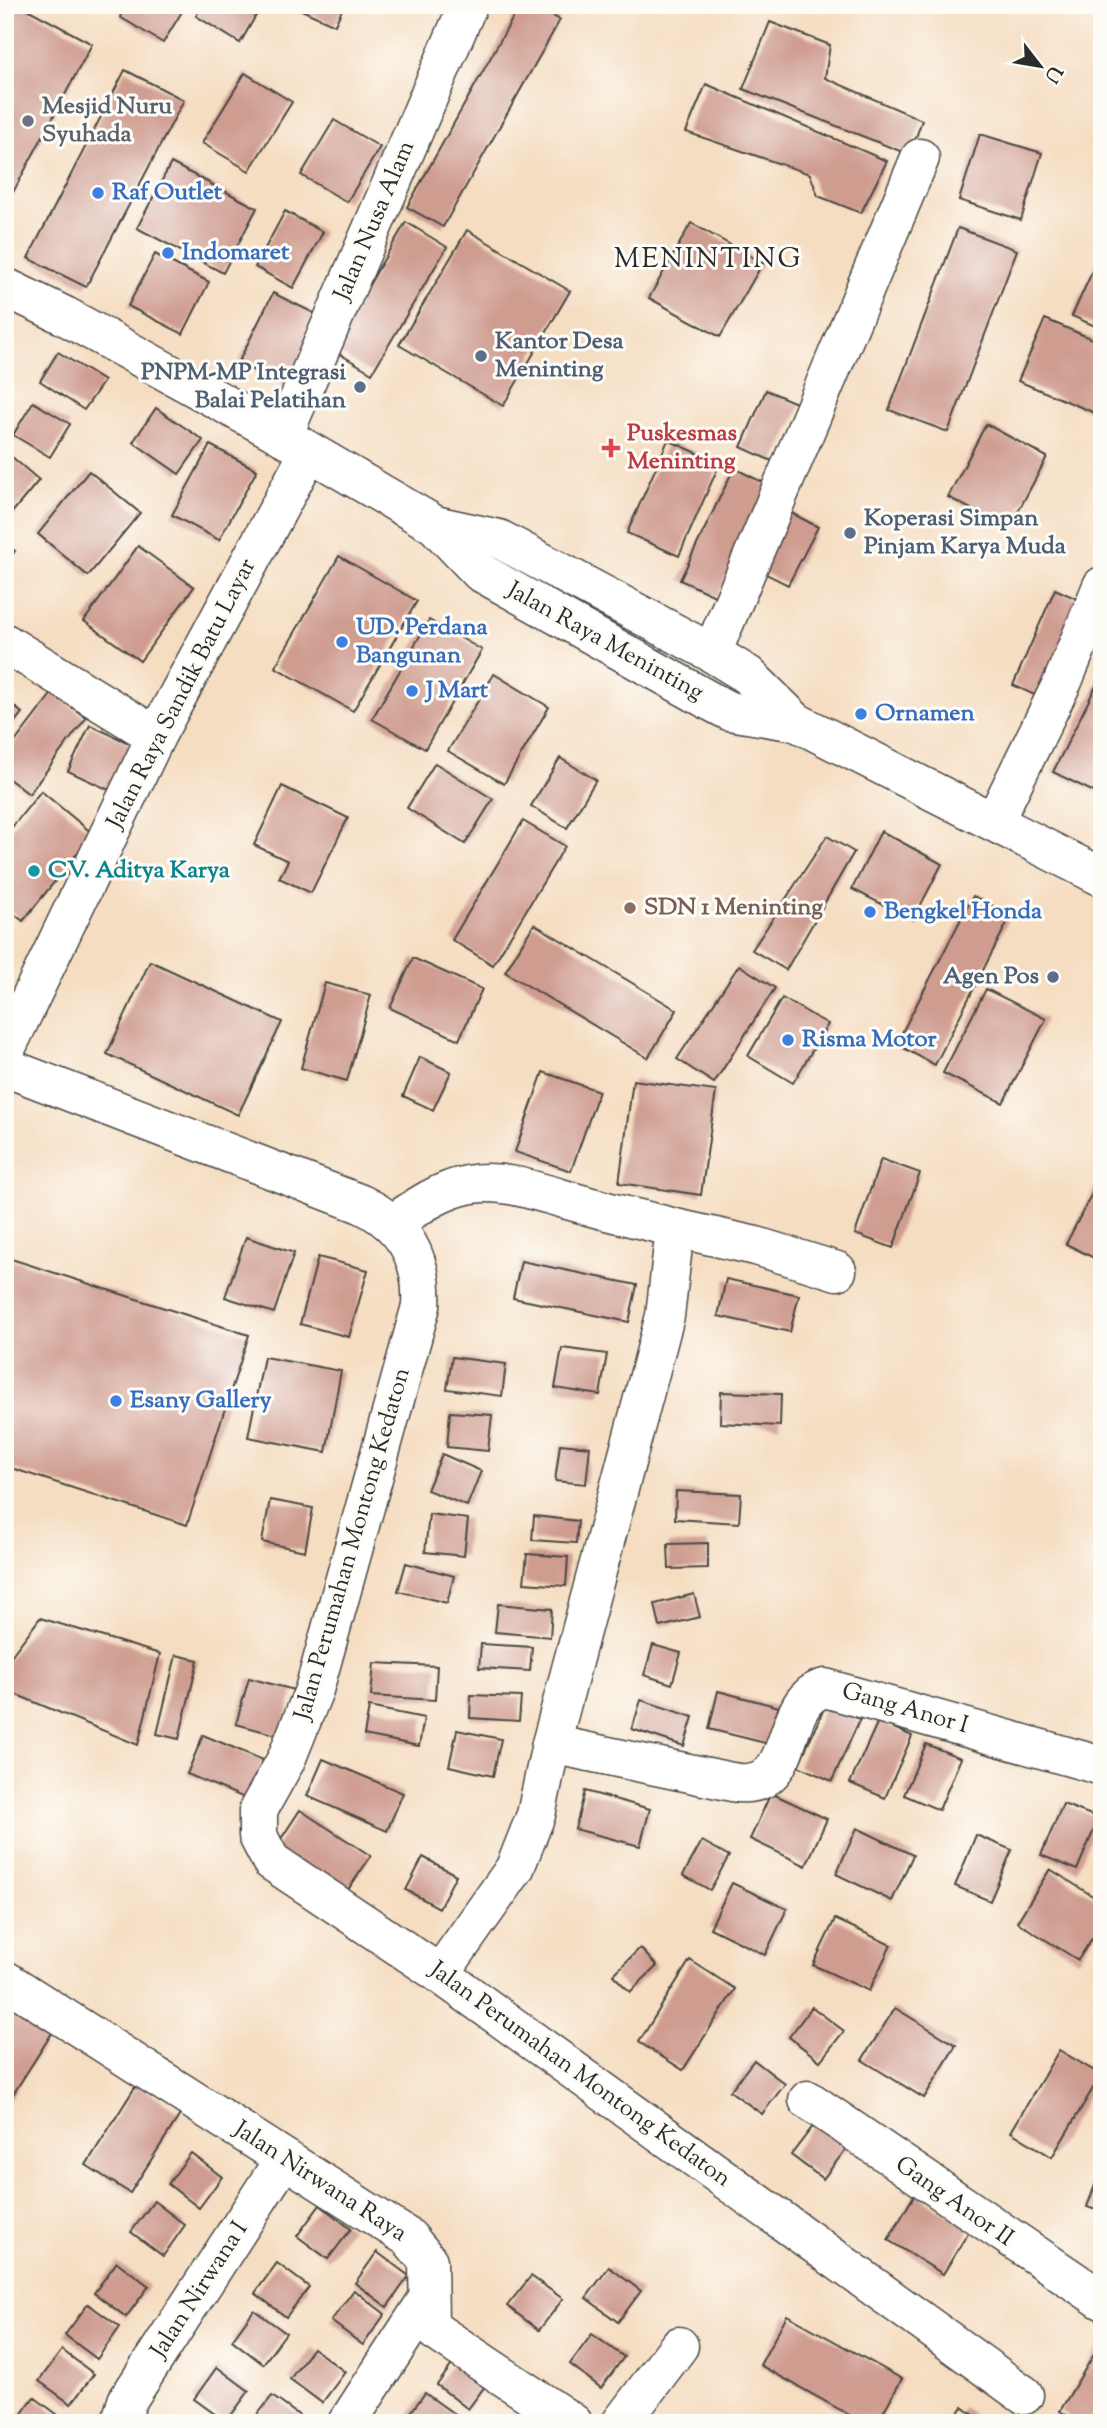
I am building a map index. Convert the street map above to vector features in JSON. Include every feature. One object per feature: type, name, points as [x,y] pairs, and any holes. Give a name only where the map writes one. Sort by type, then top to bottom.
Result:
[{"type":"main road","name":"Jalan Nusa Alam","points":[[296,444],[468,5]]},
{"type":"main road","points":[[712,653],[920,158]]},
{"type":"main road","name":"Jalan Raya Meninting","points":[[5,287],[65,316],[296,444],[435,525],[480,572],[710,701],[729,710],[796,722],[1102,877]]},
{"type":"main road","name":"Jalan Raya Sandik Batu Layar","points":[[5,1051],[296,444]]},
{"type":"main road","name":"Jalan Raya Meninting","points":[[435,525],[499,539],[712,653],[748,675],[796,722]]},
{"type":"main road","points":[[994,822],[1063,681],[1102,586]]},
{"type":"main road","points":[[5,643],[156,736]]},
{"type":"main road","name":"Jalan Perumahan Montong Kedaton","points":[[5,1067],[361,1204],[393,1224],[410,1244],[416,1259],[420,1274],[421,1306],[314,1690],[286,1760],[261,1801],[257,1828],[261,1846],[278,1867],[440,1974],[1024,2395]]},
{"type":"main road","points":[[393,1224],[439,1194],[460,1186],[493,1183],[527,1186],[587,1206],[756,1246],[836,1271]]},
{"type":"main road","points":[[440,1974],[514,1868],[536,1815],[551,1744],[665,1316],[675,1228]]},
{"type":"main road","name":"Gang Anor I","points":[[551,1744],[738,1783],[751,1783],[769,1774],[778,1765],[802,1702],[811,1692],[825,1688],[1102,1766]]},
{"type":"main road","name":"Jalan Nirwana Raya","points":[[5,1980],[409,2238],[428,2261],[429,2322],[435,2331],[573,2423]]},
{"type":"main road","name":"Gang Anor II","points":[[808,2101],[1102,2300]]},
{"type":"main road","name":"Jalan Nirwana I","points":[[125,2423],[123,2414],[127,2401],[284,2159]]},
{"type":"main road","points":[[346,2423],[427,2300]]},
{"type":"main road","points":[[621,2423],[679,2346]]},
{"type":"building","name":"Mesjid Nuru Syuhada","points":[[5,5],[20,5],[92,44],[9,200],[5,198]]},
{"type":"building","points":[[127,5],[186,5],[163,43],[120,17]]},
{"type":"building","points":[[203,5],[262,5],[240,43],[196,16]]},
{"type":"building","points":[[299,5],[344,5],[335,25],[297,8]]},
{"type":"building","points":[[520,5],[533,5],[560,20],[443,227],[407,207]]},
{"type":"building","points":[[770,22],[830,45],[825,78],[922,120],[910,155],[743,89]]},
{"type":"building","points":[[125,70],[184,100],[86,287],[28,258]]},
{"type":"building","points":[[245,73],[292,102],[249,171],[202,143]]},
{"type":"building","points":[[706,84],[887,161],[861,213],[818,196],[810,174],[686,132]]},
{"type":"building","points":[[334,120],[380,147],[347,202],[301,175]]},
{"type":"building","points":[[980,134],[1042,153],[1021,220],[959,200]]},
{"type":"building","points":[[171,163],[257,208],[223,273],[137,228]]},
{"type":"building","points":[[285,211],[323,232],[293,288],[255,267]]},
{"type":"building","points":[[406,222],[447,247],[372,373],[331,349]]},
{"type":"building","points":[[691,223],[763,263],[720,337],[649,298]]},
{"type":"building","points":[[958,228],[1017,250],[948,432],[889,410]]},
{"type":"building","points":[[467,230],[570,291],[503,406],[399,345]]},
{"type":"building","points":[[155,254],[209,282],[183,334],[128,306]]},
{"type":"building","points":[[1097,261],[1102,263],[1102,329],[1072,316]]},
{"type":"building","points":[[273,293],[326,319],[292,389],[238,363]]},
{"type":"building","points":[[1045,319],[1102,343],[1102,416],[1018,381]]},
{"type":"building","points":[[58,352],[104,381],[84,410],[40,381]]},
{"type":"building","points":[[766,390],[801,405],[774,462],[741,447]]},
{"type":"building","points":[[33,402],[70,424],[50,457],[13,435]]},
{"type":"building","points":[[156,408],[203,440],[179,474],[133,442]]},
{"type":"building","points":[[986,424],[1047,457],[1009,529],[948,497]]},
{"type":"building","points":[[668,440],[720,463],[679,556],[627,533]]},
{"type":"building","points":[[210,445],[257,470],[219,540],[172,515]]},
{"type":"building","points":[[5,451],[39,480],[10,515],[5,511]]},
{"type":"building","points":[[734,468],[770,486],[717,597],[680,580]]},
{"type":"building","points":[[89,471],[140,513],[88,576],[38,534]]},
{"type":"building","points":[[782,508],[818,527],[788,585],[752,567]]},
{"type":"building","points":[[5,543],[15,551],[5,565]]},
{"type":"building","points":[[138,546],[194,587],[140,661],[84,621]]},
{"type":"building","points":[[339,556],[417,601],[353,711],[275,667]]},
{"type":"building","points":[[1055,589],[1086,603],[1043,699],[1013,685]]},
{"type":"building","points":[[429,620],[482,650],[425,749],[372,719]]},
{"type":"building","points":[[494,674],[549,707],[504,784],[448,751]]},
{"type":"building","points":[[1102,674],[1102,796],[1053,772]]},
{"type":"building","points":[[53,692],[86,718],[29,794],[5,776],[5,755]]},
{"type":"building","points":[[5,699],[22,713],[5,734]]},
{"type":"building","points":[[90,725],[131,744],[109,790],[68,771]]},
{"type":"building","points":[[560,758],[596,780],[567,828],[531,806]]},
{"type":"building","points":[[435,763],[493,799],[465,844],[407,808]]},
{"type":"building","points":[[282,786],[348,818],[311,893],[279,878],[288,861],[254,845]]},
{"type":"building","name":"CV. Aditya Karya","points":[[41,791],[93,834],[23,921],[5,907],[5,836]]},
{"type":"building","points":[[523,821],[565,846],[493,965],[452,940]]},
{"type":"building","points":[[881,831],[942,864],[913,920],[852,889]]},
{"type":"building","points":[[827,836],[854,852],[786,970],[752,950]]},
{"type":"building","points":[[973,896],[1011,915],[935,1065],[896,1044]]},
{"type":"building","points":[[534,924],[677,1010],[648,1058],[505,972]]},
{"type":"building","points":[[413,958],[482,989],[459,1040],[390,1008]]},
{"type":"building","points":[[150,961],[282,1022],[238,1115],[107,1054]]},
{"type":"building","points":[[739,965],[775,988],[714,1083],[677,1059]]},
{"type":"building","points":[[325,983],[371,995],[347,1081],[301,1068]]},
{"type":"building","points":[[986,989],[1046,1019],[1003,1103],[943,1073]]},
{"type":"building","name":"Risma Motor","points":[[782,998],[828,1024],[793,1083],[748,1056]]},
{"type":"building","points":[[420,1057],[451,1072],[433,1110],[403,1096]]},
{"type":"building","points":[[543,1072],[599,1091],[571,1171],[515,1152]]},
{"type":"building","points":[[633,1080],[716,1091],[701,1195],[619,1183]]},
{"type":"building","points":[[881,1159],[920,1173],[893,1248],[855,1234]]},
{"type":"building","points":[[1102,1174],[1102,1262],[1066,1244]]},
{"type":"building","points":[[246,1237],[294,1253],[274,1313],[225,1297]]},
{"type":"building","name":"Esany Gallery","points":[[5,1257],[249,1335],[187,1525],[5,1466]]},
{"type":"building","points":[[318,1257],[368,1270],[349,1337],[300,1324]]},
{"type":"building","points":[[521,1261],[637,1285],[629,1322],[513,1298]]},
{"type":"building","points":[[726,1279],[799,1295],[790,1332],[718,1316]]},
{"type":"building","points":[[562,1348],[607,1354],[600,1395],[555,1388]]},
{"type":"building","points":[[264,1357],[341,1371],[326,1452],[248,1437]]},
{"type":"building","points":[[452,1357],[506,1364],[502,1396],[447,1389]]},
{"type":"building","points":[[721,1392],[781,1394],[780,1426],[720,1423]]},
{"type":"building","points":[[450,1412],[492,1415],[488,1451],[447,1447]]},
{"type":"building","points":[[560,1444],[590,1447],[586,1484],[555,1481]]},
{"type":"building","points":[[442,1454],[481,1471],[467,1506],[427,1490]]},
{"type":"building","points":[[676,1491],[741,1494],[739,1523],[675,1519]]},
{"type":"building","points":[[270,1500],[313,1508],[305,1551],[262,1542]]},
{"type":"building","points":[[429,1514],[468,1519],[464,1556],[425,1552]]},
{"type":"building","points":[[534,1516],[578,1521],[576,1543],[532,1540]]},
{"type":"building","points":[[708,1543],[708,1568],[669,1569],[668,1544]]},
{"type":"building","points":[[527,1554],[568,1557],[566,1586],[524,1583]]},
{"type":"building","points":[[406,1563],[454,1576],[447,1603],[398,1591]]},
{"type":"building","points":[[694,1594],[700,1617],[660,1627],[655,1604]]},
{"type":"building","points":[[498,1604],[552,1609],[550,1637],[495,1632]]},
{"type":"building","points":[[40,1618],[160,1654],[138,1745],[5,1690],[5,1664]]},
{"type":"building","points":[[481,1644],[532,1647],[530,1671],[479,1668]]},
{"type":"building","points":[[653,1645],[681,1653],[672,1684],[644,1675]]},
{"type":"building","points":[[176,1655],[198,1660],[179,1739],[157,1734]]},
{"type":"building","points":[[374,1663],[437,1666],[435,1700],[371,1696]]},
{"type":"building","points":[[249,1678],[294,1690],[281,1736],[236,1724]]},
{"type":"building","points":[[718,1691],[783,1708],[773,1745],[709,1729]]},
{"type":"building","points":[[471,1695],[521,1697],[519,1721],[470,1718]]},
{"type":"building","points":[[641,1700],[693,1717],[684,1746],[632,1729]]},
{"type":"building","points":[[826,1704],[860,1719],[832,1781],[798,1766]]},
{"type":"building","points":[[369,1707],[424,1718],[419,1746],[364,1735]]},
{"type":"building","points":[[878,1721],[912,1736],[885,1798],[850,1783]]},
{"type":"building","points":[[457,1730],[501,1739],[493,1776],[449,1766]]},
{"type":"building","points":[[203,1735],[263,1760],[247,1799],[187,1774]]},
{"type":"building","points":[[926,1744],[961,1758],[939,1810],[904,1795]]},
{"type":"building","points":[[323,1759],[403,1793],[387,1831],[307,1796]]},
{"type":"building","points":[[585,1791],[650,1809],[640,1846],[575,1829]]},
{"type":"building","points":[[771,1793],[827,1819],[806,1866],[750,1839]]},
{"type":"building","points":[[1063,1804],[1099,1818],[1077,1870],[1041,1855]]},
{"type":"building","points":[[300,1810],[371,1856],[343,1897],[273,1851]]},
{"type":"building","points":[[857,1828],[913,1855],[892,1901],[836,1874]]},
{"type":"building","points":[[976,1835],[1012,1850],[990,1901],[955,1886]]},
{"type":"building","points":[[702,1841],[729,1856],[710,1890],[683,1875]]},
{"type":"building","points":[[423,1857],[456,1875],[439,1908],[406,1890]]},
{"type":"building","points":[[1050,1869],[1102,1902],[1102,1923],[1078,1960],[1017,1922]]},
{"type":"building","points":[[732,1883],[787,1909],[765,1955],[710,1928]]},
{"type":"building","points":[[835,1919],[891,1945],[869,1991],[813,1965]]},
{"type":"building","points":[[640,1948],[657,1966],[630,1992],[613,1975]]},
{"type":"building","points":[[690,1960],[735,1989],[683,2070],[639,2042]]},
{"type":"building","points":[[8,2005],[52,2033],[5,2107],[5,2009]]},
{"type":"building","points":[[812,2007],[844,2031],[820,2061],[789,2037]]},
{"type":"building","points":[[895,2008],[956,2045],[924,2098],[862,2060]]},
{"type":"building","points":[[1059,2050],[1101,2075],[1052,2157],[1011,2132]]},
{"type":"building","points":[[754,2060],[785,2084],[762,2114],[730,2091]]},
{"type":"building","points":[[137,2084],[181,2113],[130,2193],[86,2165]]},
{"type":"building","points":[[814,2125],[846,2149],[823,2179],[791,2155]]},
{"type":"building","points":[[191,2153],[222,2177],[199,2208],[168,2184]]},
{"type":"building","points":[[1102,2166],[1102,2212],[1087,2207]]},
{"type":"building","points":[[915,2194],[971,2228],[943,2274],[888,2240]]},
{"type":"building","points":[[154,2201],[185,2225],[163,2256],[131,2232]]},
{"type":"building","points":[[320,2205],[351,2229],[328,2259],[297,2236]]},
{"type":"building","points":[[377,2252],[409,2276],[387,2307],[355,2283]]},
{"type":"building","points":[[117,2262],[149,2286],[126,2317],[94,2293]]},
{"type":"building","points":[[277,2263],[309,2287],[286,2317],[255,2293]]},
{"type":"building","points":[[609,2267],[641,2291],[618,2322],[586,2298]]},
{"type":"building","points":[[531,2276],[563,2299],[539,2330],[507,2306]]},
{"type":"building","points":[[354,2290],[385,2314],[363,2345],[331,2321]]},
{"type":"building","points":[[88,2304],[120,2327],[97,2359],[65,2335]]},
{"type":"building","points":[[254,2310],[286,2333],[263,2364],[232,2340]]},
{"type":"building","points":[[787,2315],[902,2379],[877,2423],[864,2423],[760,2365]]},
{"type":"building","points":[[592,2334],[624,2357],[601,2388],[570,2364]]},
{"type":"building","points":[[1102,2341],[1102,2423],[1079,2423],[1060,2411]]},
{"type":"building","points":[[313,2348],[345,2372],[322,2403],[290,2379]]},
{"type":"building","points":[[62,2350],[94,2374],[71,2404],[39,2381]]},
{"type":"building","points":[[460,2354],[491,2378],[468,2409],[437,2385]]},
{"type":"building","points":[[217,2367],[249,2391],[226,2422],[194,2399]]},
{"type":"building","points":[[425,2393],[457,2416],[452,2423],[403,2423]]},
{"type":"building","points":[[272,2396],[304,2419],[301,2423],[251,2423]]},
{"type":"building","points":[[34,2397],[66,2421],[65,2423],[15,2423]]},
{"type":"building","points":[[527,2400],[556,2423],[510,2423]]},
{"type":"building","points":[[963,2407],[984,2423],[951,2423]]},
{"type":"place","name":"Mesjid Nuru Syuhada","points":[[28,121]]},
{"type":"place","name":"Raf Outlet","points":[[98,193]]},
{"type":"place","name":"Indomaret","points":[[168,253]]},
{"type":"place","name":"Kantor Desa Meninting","points":[[481,356]]},
{"type":"place","name":"PNPM-MP Integrasi Balai Pelatihan","points":[[360,387]]},
{"type":"place","name":"Puskesmas Meninting","points":[[611,448]]},
{"type":"place","name":"Koperasi Simpan Pinjam Karya Muda","points":[[850,533]]},
{"type":"place","name":"UD. Perdana Bangunan","points":[[342,642]]},
{"type":"place","name":"J Mart","points":[[412,691]]},
{"type":"place","name":"Ornamen","points":[[861,714]]},
{"type":"place","name":"CV. Aditya Karya","points":[[34,871]]},
{"type":"place","name":"SDN 1 Meninting","points":[[630,908]]},
{"type":"place","name":"Bengkel Honda","points":[[870,912]]},
{"type":"place","name":"Agen Pos","points":[[1053,977]]},
{"type":"place","name":"Risma Motor","points":[[788,1040]]},
{"type":"place","name":"Esany Gallery","points":[[116,1401]]},
{"type":"district","name":"MENINTING","points":[[708,260]]}]
